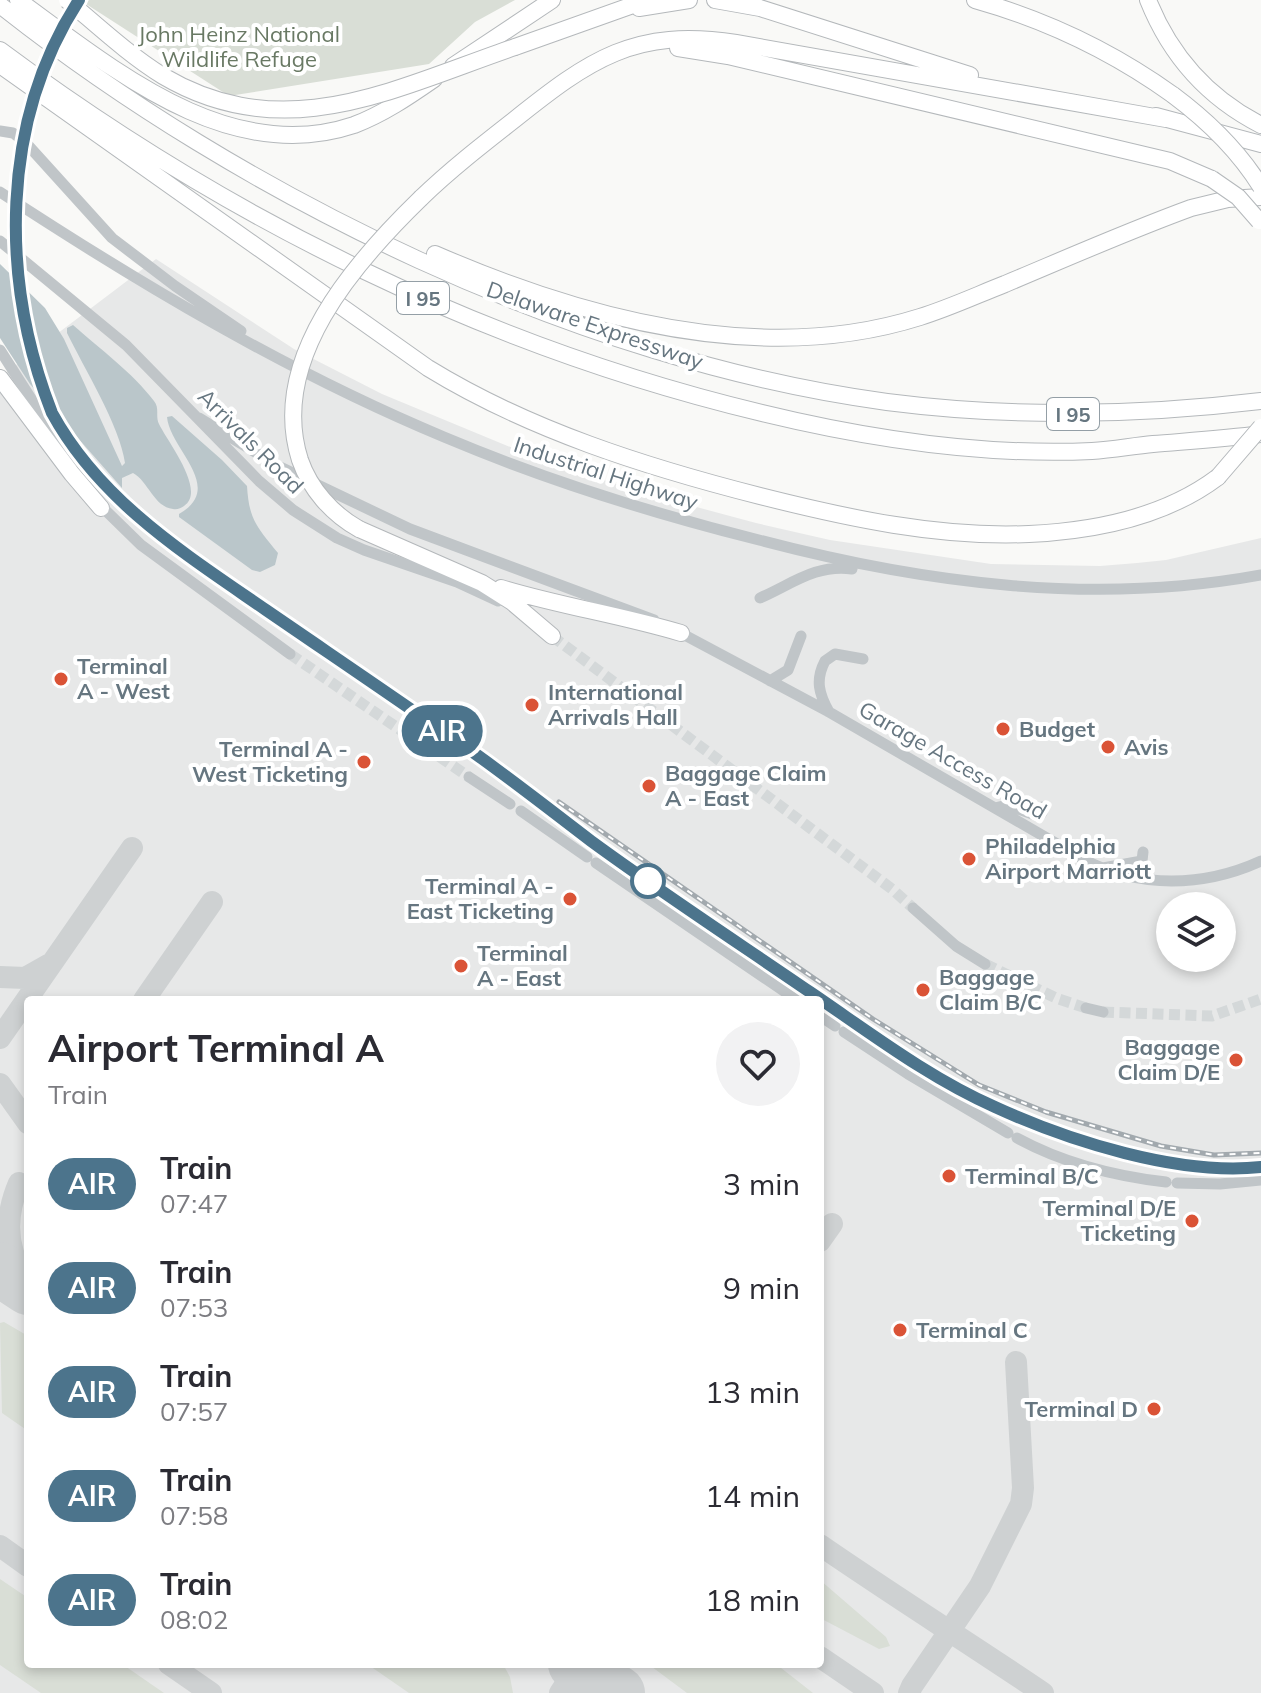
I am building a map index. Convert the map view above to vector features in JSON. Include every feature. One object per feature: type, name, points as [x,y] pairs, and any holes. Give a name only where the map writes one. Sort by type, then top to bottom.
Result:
[{"type":"highway","points":[[18,0],[100,58],[186,110],[238,129],[289,136],[340,128],[383,112],[552,0]]},
{"type":"highway","points":[[67,0],[142,61],[173,81],[224,101],[269,110],[307,110],[344,104],[647,0]]},
{"type":"highway","points":[[583,23],[655,4],[689,0]]},
{"type":"highway","points":[[715,0],[760,8],[999,83],[1166,119],[1261,144]]},
{"type":"highway","points":[[975,0],[1080,39],[1173,95],[1222,137],[1261,187]]},
{"type":"highway","points":[[1148,0],[1165,38],[1188,69],[1217,97],[1261,125]]},
{"type":"highway","name":"Delaware Expressway","points":[[0,5],[151,112],[309,205],[422,260],[562,318],[653,349],[780,382],[886,401],[1031,413],[1144,412],[1261,401]]},
{"type":"highway","points":[[681,633],[532,597],[473,578],[359,529],[326,504],[302,464],[294,427],[297,384],[313,339],[337,297],[372,249],[421,198],[558,83],[603,57],[651,43],[699,39],[1166,119]]},
{"type":"highway","points":[[518,117],[578,76],[611,60],[647,50],[686,49],[717,53],[1170,161],[1212,179],[1238,197],[1260,222]]},
{"type":"highway","name":"Delaware Expressway","points":[[0,50],[126,138],[275,226],[391,284],[553,351],[691,395],[832,429],[948,445],[1093,451],[1261,434]]},
{"type":"highway","points":[[0,65],[428,368],[516,415],[634,459],[715,484],[825,512],[922,528],[1009,535],[1061,532],[1125,520],[1176,502],[1218,477],[1261,434]]},
{"type":"highway","points":[[309,205],[473,270],[592,309],[698,333],[776,338],[845,333],[906,321],[949,307],[1191,208],[1228,199],[1261,197]]},
{"type":"highway","points":[[1,384],[101,508]]},
{"type":"highway","points":[[1218,477],[1261,427]]},
{"type":"highway","points":[[1093,451],[1151,455],[1261,445]]},
{"type":"highway","points":[[473,578],[512,602],[552,636]]},
{"type":"street","points":[[0,131],[13,133],[26,143],[97,223],[122,246],[196,301],[291,364]]},
{"type":"street","name":"Industrial Highway","points":[[0,192],[185,308],[291,364],[442,436],[576,488],[799,551],[994,585],[1086,590],[1174,587],[1261,575]]},
{"type":"street","name":"Arrivals Road","points":[[0,241],[120,339],[259,481],[299,515],[364,550],[473,588],[552,636]]},
{"type":"street","points":[[0,350],[101,508],[141,545],[290,654]]},
{"type":"street","name":"Garage Access Road","points":[[199,418],[278,466],[391,520],[647,616],[829,712],[1102,868],[1132,877],[1171,881],[1224,875],[1261,861]]},
{"type":"street","points":[[760,598],[822,568],[884,568]]},
{"type":"street","points":[[770,681],[788,670],[801,636]]},
{"type":"street","points":[[829,712],[818,689],[823,664],[835,654],[863,659]]},
{"type":"street","points":[[469,777],[510,804]]},
{"type":"street","points":[[995,808],[1007,805],[1038,816],[1042,813],[1042,807]]},
{"type":"street","points":[[521,811],[791,996]]},
{"type":"street","points":[[1102,868],[1142,861],[1143,852]]},
{"type":"street","points":[[913,908],[956,946],[985,964]]},
{"type":"street","points":[[1086,1008],[1103,1012]]},
{"type":"street","points":[[824,1019],[908,1074],[1012,1135],[1090,1168],[1131,1178],[1172,1183],[1220,1184],[1261,1180]]},
{"type":"shaded area","points":[[156,259],[294,349],[382,394],[544,461],[648,494],[756,523],[830,540],[991,564],[1100,566],[1137,563],[1166,560],[1261,538],[1261,1693],[0,1693],[0,377]]},
{"type":"shaded area","points":[[0,264],[45,308],[64,339],[122,466],[125,463],[116,432],[67,328],[73,325],[126,371],[154,401],[159,424],[188,478],[190,499],[184,506],[174,509],[161,504],[133,473],[122,478],[122,488],[30,384],[0,338]]},
{"type":"shaded area","points":[[172,416],[247,486],[255,522],[278,553],[275,565],[260,572],[252,570],[179,517],[192,503],[197,492],[197,480],[170,430],[167,417]]},
{"type":"green space","name":"John Heinz National Wildlife Refuge","points":[[89,0],[515,0],[475,22],[429,64],[229,96],[86,4]]},
{"type":"green space","points":[[4,1322],[24,1334],[24,1428],[2,1413],[0,1323]]},
{"type":"green space","points":[[0,1579],[24,1595],[24,1668],[128,1668],[164,1693],[41,1693],[0,1665]]},
{"type":"green space","points":[[824,1583],[886,1637],[890,1646],[879,1649],[824,1620]]},
{"type":"green space","points":[[373,1668],[505,1668],[513,1693],[409,1693]]},
{"type":"green space","points":[[653,1668],[781,1668],[813,1693],[687,1693]]},
{"type":"taxiway","points":[[29,996],[132,848]]},
{"type":"taxiway","points":[[147,996],[212,902]]},
{"type":"taxiway","points":[[0,977],[25,978],[48,965]]},
{"type":"taxiway","points":[[0,1038],[24,1003]]},
{"type":"taxiway","points":[[0,1084],[24,1117]]},
{"type":"taxiway","points":[[19,1183],[11,1209],[9,1234],[15,1258],[24,1276]]},
{"type":"taxiway","points":[[824,1235],[832,1224]]},
{"type":"taxiway","points":[[909,1693],[980,1586],[1021,1504],[1023,1488],[1016,1362]]},
{"type":"taxiway","points":[[0,1546],[24,1563]]},
{"type":"taxiway","points":[[824,1548],[1043,1693]]},
{"type":"taxiway","points":[[824,1660],[873,1693]]},
{"type":"taxiway","points":[[175,1668],[211,1693]]},
{"type":"taxiway","points":[[560,1693],[576,1668]]},
{"type":"taxiway","points":[[588,1668],[620,1693]]},
{"type":"runway","points":[[0,1269],[24,1285]]},
{"type":"runway","points":[[581,1668],[618,1693]]},
{"type":"tunnel","points":[[552,636],[892,889],[913,908]]},
{"type":"tunnel","points":[[290,654],[469,777]]},
{"type":"tunnel","points":[[985,964],[1056,998],[1086,1008]]},
{"type":"tunnel","points":[[1103,1012],[1212,1016],[1261,999]]},
{"type":"railway","points":[[79,0],[53,47],[34,97],[22,149],[16,202],[17,256],[23,310],[35,362],[52,413],[71,444],[117,497],[171,543],[477,755],[625,865],[816,996]]},
{"type":"railway","points":[[559,802],[873,1019],[979,1085],[1046,1112],[1161,1146],[1214,1155],[1261,1153]]},
{"type":"railway","points":[[824,1002],[923,1068],[1024,1120],[1090,1143],[1160,1161],[1195,1166],[1261,1167]]},
{"type":"train","name":"AIR","points":[[79,0],[45,56],[20,120],[6,185],[4,233],[9,288],[22,345],[52,413],[68,440],[115,496],[164,538],[476,755],[594,843],[816,996]]},
{"type":"train","name":"AIR","points":[[824,1001],[913,1061],[971,1095],[1048,1129],[1142,1157],[1208,1169],[1261,1167]]},
{"type":"place","name":"Terminal A - West","points":[[61,679]]},
{"type":"place","name":"International Arrivals Hall","points":[[532,705]]},
{"type":"place","name":"Budget","points":[[1003,729]]},
{"type":"place","name":"Avis","points":[[1108,747]]},
{"type":"place","name":"Terminal A - West Ticketing","points":[[364,762]]},
{"type":"place","name":"Baggage Claim A - East","points":[[649,786]]},
{"type":"place","name":"Philadelphia Airport Marriott","points":[[969,859]]},
{"type":"place","name":"Terminal A - East Ticketing","points":[[570,899]]},
{"type":"place","name":"Terminal A - East","points":[[461,966]]},
{"type":"place","name":"Baggage Claim B/C","points":[[923,990]]},
{"type":"place","name":"Baggage Claim D/E","points":[[1236,1060]]},
{"type":"place","name":"Terminal B/C","points":[[949,1176]]},
{"type":"place","name":"Terminal D/E Ticketing","points":[[1192,1221]]},
{"type":"place","name":"Terminal C","points":[[900,1330]]},
{"type":"place","name":"Terminal D","points":[[1154,1409]]}]
